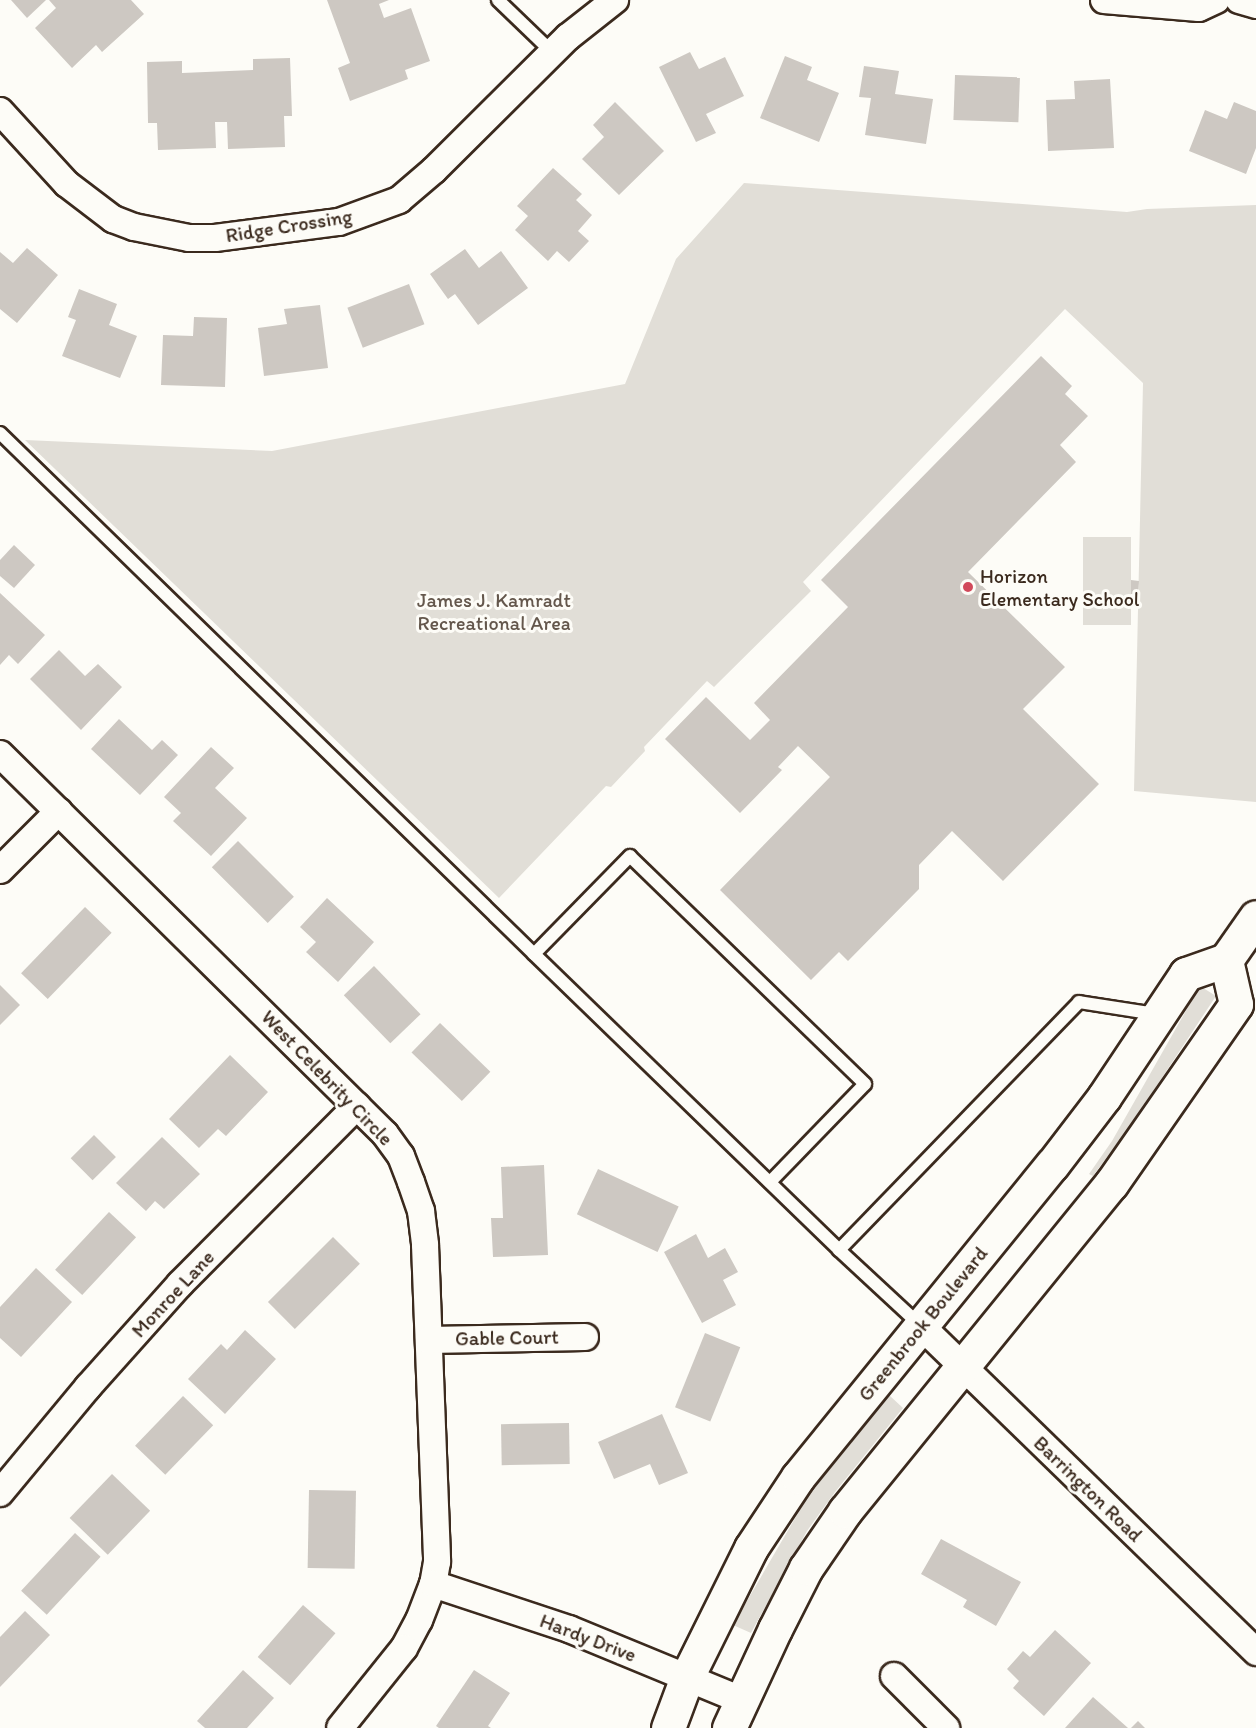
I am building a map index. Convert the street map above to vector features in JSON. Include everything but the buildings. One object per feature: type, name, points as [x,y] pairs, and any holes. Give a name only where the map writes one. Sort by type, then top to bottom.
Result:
[{"type":"main road","points":[[735,1714],[806,1568],[881,1465],[1111,1184],[1236,1004],[1227,960],[1256,916]]},
{"type":"main road","name":"Greenbrook Boulevard","points":[[668,1728],[687,1677],[751,1548],[798,1477],[1052,1165],[1104,1097],[1186,974],[1227,960]]},
{"type":"street","name":"Ridge Crossing","points":[[0,111],[67,184],[113,219],[134,227],[189,238],[258,234],[339,222],[399,200],[434,170],[593,14],[615,0]]},
{"type":"street","points":[[1104,0],[1198,8],[1216,0]]},
{"type":"street","points":[[1239,0],[1256,5]]},
{"type":"street","name":"West Celebrity Circle","points":[[0,754],[385,1134],[401,1156],[421,1211],[425,1245],[437,1540],[433,1584],[419,1620],[404,1648],[340,1728]]},
{"type":"street","points":[[0,870],[58,811]]},
{"type":"street","name":"Monroe Lane","points":[[0,1493],[88,1387],[180,1284],[357,1106]]},
{"type":"street","name":"Barrington Road","points":[[920,1325],[1256,1652]]},
{"type":"street","name":"Gable Court","points":[[429,1340],[585,1337]]},
{"type":"street","name":"Hardy Drive","points":[[433,1584],[568,1629],[687,1677],[735,1714]]},
{"type":"street","points":[[894,1676],[946,1728]]},
{"type":"lane","points":[[498,0],[553,53]]},
{"type":"lane","points":[[0,433],[839,1250],[920,1325]]},
{"type":"lane","points":[[534,954],[630,855],[865,1084],[770,1182]]},
{"type":"lane","points":[[839,1250],[1079,1002],[1160,1015]]},
{"type":"green space","name":"James J. Kamradt Recreational Area","points":[[744,183],[1127,212],[1147,209],[1256,205],[1256,802],[1134,791],[1143,383],[1065,309],[803,582],[811,591],[714,687],[707,681],[644,747],[645,751],[611,787],[606,786],[499,898],[25,440],[272,451],[625,384],[676,259]]},
{"type":"green space","points":[[1083,537],[1131,537],[1131,625],[1083,625]]},
{"type":"green space","points":[[1200,986],[1216,996],[1132,1123],[1093,1176],[1089,1174],[1112,1141]]},
{"type":"green space","points":[[889,1395],[903,1408],[835,1492],[807,1531],[751,1633],[733,1625],[808,1496]]},
{"type":"place","name":"Horizon Elementary School","points":[[968,587]]}]
